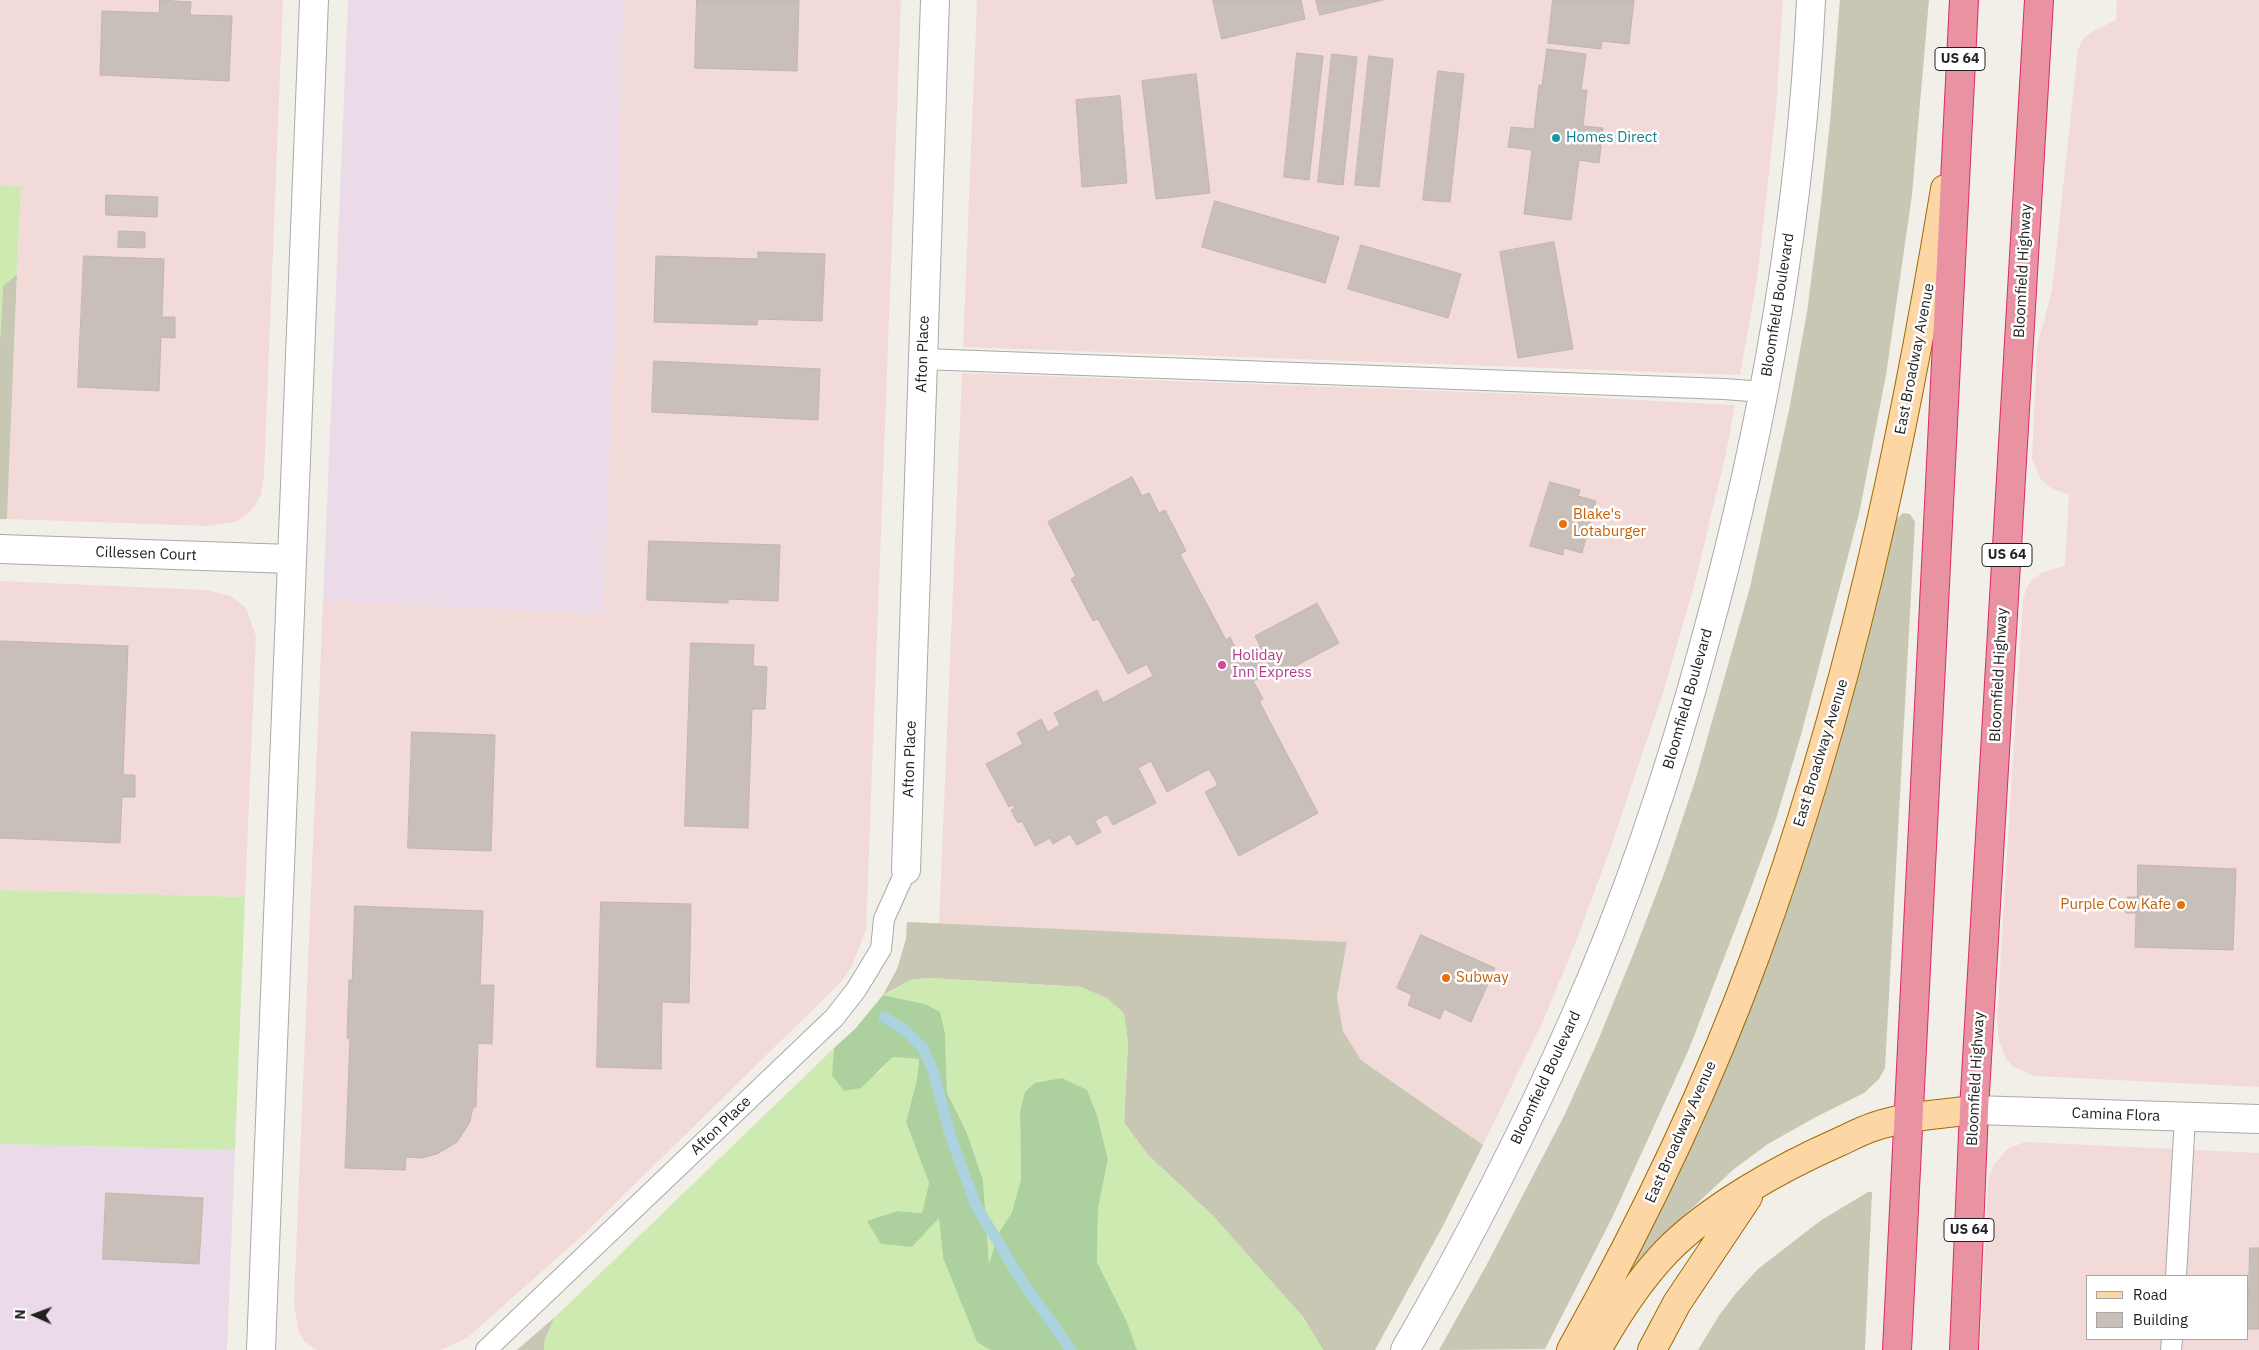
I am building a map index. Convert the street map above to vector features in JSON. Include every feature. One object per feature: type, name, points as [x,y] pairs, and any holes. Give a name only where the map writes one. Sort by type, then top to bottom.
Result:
[{"type":"highway","name":"US 64","points":[[1897,1350],[1964,0]]},
{"type":"highway","name":"Bloomfield Highway","points":[[1964,1350],[1974,1110],[2039,0]]},
{"type":"main road","name":"East Broadway Avenue","points":[[1570,1350],[1640,1222],[1700,1091],[1756,955],[1825,746],[1856,632],[1899,444],[1915,366],[1957,118]]},
{"type":"main road","points":[[1597,1350],[1650,1270],[1702,1221],[1810,1155],[1873,1127],[1909,1119],[1974,1110]]},
{"type":"main road","points":[[1652,1350],[1677,1303],[1754,1188]]},
{"type":"street","points":[[261,1350],[314,0]]},
{"type":"street","name":"Afton Place","points":[[906,870],[935,0]]},
{"type":"street","name":"Bloomfield Boulevard","points":[[1405,1350],[1471,1230],[1518,1139],[1575,1018],[1651,823],[1693,689],[1734,535],[1764,392],[1784,278],[1804,109],[1811,0]]},
{"type":"street","name":"Cillessen Court","points":[[0,549],[292,559]]},
{"type":"street","name":"Camina Flora","points":[[1974,1110],[2259,1119]]},
{"type":"lane","points":[[923,359],[1764,392]]},
{"type":"lane","name":"Afton Place","points":[[486,1350],[834,1018],[856,990],[881,949],[884,919],[906,870]]},
{"type":"lane","points":[[2176,1275],[2185,1117]]},
{"type":"shaded area","points":[[0,0],[283,0],[264,475],[261,495],[255,505],[249,513],[235,522],[209,526],[7,519],[21,186],[0,185]]},
{"type":"shaded area","points":[[348,0],[623,0],[615,332],[603,614],[323,601]]},
{"type":"shaded area","points":[[623,0],[901,0],[866,930],[852,966],[841,982],[583,1235],[467,1338],[441,1350],[317,1350],[304,1341],[298,1330],[294,1301],[323,601],[603,614],[615,332]]},
{"type":"shaded area","points":[[977,0],[1783,0],[1776,108],[1757,279],[1740,375],[963,347]]},
{"type":"shaded area","points":[[1840,0],[1929,0],[1912,195],[1886,375],[1859,514],[1801,735],[1776,819],[1689,1049],[1612,1218],[1545,1349],[1439,1350],[1486,1266],[1565,1114],[1597,1043],[1665,871],[1696,778],[1750,587],[1789,410],[1807,312],[1820,212],[1830,122]]},
{"type":"shaded area","points":[[2117,0],[2259,0],[2259,1087],[2034,1076],[2014,1067],[2006,1059],[1999,1041],[1997,1021],[2023,600],[2026,589],[2033,579],[2043,572],[2065,566],[2069,495],[2049,487],[2040,478],[2032,459],[2037,347],[2052,290],[2078,49],[2084,38],[2095,30],[2116,20]]},
{"type":"shaded area","points":[[17,274],[7,519],[0,519],[0,340],[3,286]]},
{"type":"shaded area","points":[[962,373],[1521,394],[1735,405],[1725,458],[1694,586],[1662,696],[1609,852],[1575,944],[1543,1021],[1483,1145],[1361,1060],[1343,1031],[1337,997],[1347,942],[939,924]]},
{"type":"shaded area","points":[[1903,513],[1910,514],[1915,522],[1885,1068],[1879,1079],[1864,1093],[1768,1144],[1734,1169],[1674,1225],[1625,1289],[1621,1284],[1677,1175],[1896,520]]},
{"type":"shaded area","points":[[0,581],[206,590],[231,596],[246,608],[256,636],[245,897],[0,890]]},
{"type":"shaded area","points":[[907,922],[1347,942],[1337,997],[1343,1031],[1361,1060],[1483,1145],[1444,1224],[1375,1350],[1323,1350],[1303,1317],[1213,1216],[1148,1155],[1124,1123],[1128,1040],[1081,987],[928,978],[911,980],[883,995],[897,969],[906,939]]},
{"type":"shaded area","points":[[2025,1142],[2259,1153],[2259,1350],[1980,1350],[1988,1178],[1994,1165],[2007,1149]]},
{"type":"shaded area","points":[[0,1144],[235,1150],[227,1350],[0,1350]]},
{"type":"shaded area","points":[[1868,1192],[1872,1192],[1865,1350],[1698,1350],[1720,1314],[1758,1269],[1820,1221]]},
{"type":"shaded area","points":[[555,1317],[545,1339],[544,1350],[517,1350]]},
{"type":"green space","points":[[0,185],[21,186],[17,274],[3,286],[0,340]]},
{"type":"green space","points":[[0,890],[245,897],[235,1150],[0,1144]]},
{"type":"green space","points":[[928,978],[1081,987],[1107,998],[1124,1013],[1128,1040],[1124,1123],[1148,1155],[1213,1216],[1303,1317],[1323,1350],[1137,1350],[1127,1322],[1097,1262],[1098,1209],[1108,1159],[1097,1115],[1087,1090],[1020,1112],[1021,1179],[1012,1212],[998,1234],[989,1266],[983,1180],[967,1133],[947,1093],[945,1034],[925,1004],[883,995],[911,980]]},
{"type":"green space","points":[[883,995],[925,1004],[940,1012],[945,1034],[947,1093],[967,1133],[983,1180],[989,1264],[998,1234],[1012,1212],[1021,1179],[1020,1112],[1025,1092],[1035,1083],[1062,1078],[1087,1090],[1097,1115],[1108,1159],[1098,1209],[1097,1262],[1127,1322],[1137,1350],[990,1350],[977,1342],[943,1258],[939,1218],[912,1247],[881,1244],[867,1221],[897,1211],[922,1213],[929,1183],[906,1122],[917,1079],[919,1059],[893,1057],[861,1088],[844,1091],[832,1075],[834,1048],[855,1029]]},
{"type":"green space","points":[[834,1048],[832,1075],[877,1074],[893,1057],[919,1059],[917,1079],[906,1122],[929,1183],[922,1213],[897,1211],[868,1221],[912,1247],[939,1217],[943,1258],[977,1342],[990,1350],[544,1350],[545,1339],[555,1317]]},
{"type":"building","points":[[160,0],[191,2],[190,15],[232,16],[229,81],[100,75],[102,11],[159,13]]},
{"type":"building","points":[[697,0],[799,0],[797,71],[695,68]]},
{"type":"building","points":[[1213,0],[1301,0],[1305,19],[1222,39]]},
{"type":"building","points":[[1316,0],[1383,0],[1320,15]]},
{"type":"building","points":[[1553,0],[1634,0],[1629,44],[1602,41],[1601,49],[1548,43]]},
{"type":"building","name":"Homes Direct","points":[[1547,49],[1586,54],[1581,90],[1587,90],[1583,126],[1603,128],[1599,163],[1579,160],[1571,220],[1524,214],[1532,150],[1508,147],[1511,127],[1534,129],[1539,85],[1542,85]]},
{"type":"building","points":[[1297,53],[1323,56],[1309,180],[1284,177]]},
{"type":"building","points":[[1332,54],[1357,57],[1343,185],[1318,182]]},
{"type":"building","points":[[1369,56],[1393,59],[1379,187],[1355,185]]},
{"type":"building","points":[[1438,71],[1464,74],[1450,202],[1423,200]]},
{"type":"building","points":[[1196,74],[1210,193],[1156,199],[1142,81]]},
{"type":"building","points":[[1120,96],[1127,183],[1082,187],[1076,100]]},
{"type":"building","points":[[106,195],[158,197],[157,217],[106,215]]},
{"type":"building","points":[[1215,201],[1339,237],[1325,283],[1202,247]]},
{"type":"building","points":[[119,231],[145,232],[145,248],[118,247]]},
{"type":"building","points":[[1554,242],[1573,349],[1518,358],[1500,252]]},
{"type":"building","points":[[1361,245],[1461,274],[1448,318],[1348,289]]},
{"type":"building","points":[[758,252],[825,254],[822,321],[758,319],[757,325],[654,322],[656,256],[758,259]]},
{"type":"building","points":[[84,256],[164,259],[162,317],[175,317],[175,338],[161,337],[159,391],[78,387]]},
{"type":"building","points":[[654,361],[820,369],[818,420],[652,412]]},
{"type":"building","name":"Holiday Inn Express","points":[[1132,477],[1142,496],[1149,493],[1159,513],[1165,510],[1186,551],[1180,554],[1226,640],[1230,637],[1239,655],[1260,646],[1255,636],[1317,603],[1339,643],[1277,676],[1272,667],[1258,674],[1260,678],[1253,681],[1263,699],[1259,701],[1318,813],[1239,856],[1205,792],[1218,785],[1209,769],[1167,792],[1151,761],[1138,768],[1156,803],[1113,825],[1107,814],[1095,821],[1101,832],[1077,845],[1070,834],[1053,844],[1050,838],[1035,846],[1022,821],[1018,823],[1011,810],[1015,808],[1013,805],[1009,807],[986,764],[1023,744],[1017,733],[1041,719],[1048,732],[1060,725],[1054,713],[1097,690],[1103,703],[1153,676],[1147,664],[1128,674],[1098,619],[1093,621],[1071,579],[1076,576],[1048,522]]},
{"type":"building","name":"Blake's Lotaburger","points":[[1550,482],[1580,490],[1578,496],[1596,501],[1582,553],[1564,548],[1563,555],[1530,546]]},
{"type":"building","points":[[649,541],[780,545],[778,601],[728,599],[728,603],[647,600]]},
{"type":"building","points":[[0,641],[128,646],[123,775],[135,775],[135,797],[122,797],[120,843],[0,838]]},
{"type":"building","points":[[691,643],[754,645],[753,666],[767,667],[765,709],[752,709],[748,828],[685,826]]},
{"type":"building","points":[[412,732],[495,735],[491,851],[408,848]]},
{"type":"building","name":"Purple Cow Kafe","points":[[2138,865],[2236,869],[2233,950],[2135,947],[2136,913],[2126,913],[2127,897],[2137,897]]},
{"type":"building","points":[[601,902],[691,904],[689,1003],[662,1002],[661,1069],[597,1067]]},
{"type":"building","points":[[355,906],[483,911],[480,985],[494,985],[492,1044],[478,1043],[476,1107],[473,1107],[470,1122],[457,1142],[437,1154],[422,1158],[406,1157],[405,1170],[345,1168],[350,1039],[347,1038],[349,980],[352,980]]},
{"type":"building","name":"Subway","points":[[1421,935],[1495,968],[1471,1022],[1444,1009],[1440,1019],[1408,1005],[1412,995],[1397,988]]},
{"type":"building","points":[[106,1193],[203,1198],[199,1264],[103,1259]]},
{"type":"building","points":[[2250,1248],[2259,1248],[2259,1329],[2249,1329]]},
{"type":"waterway","points":[[884,1017],[907,1032],[923,1048],[933,1071],[950,1135],[976,1206],[1022,1281],[1071,1350]]},
{"type":"place","name":"Homes Direct","points":[[1556,138]]},
{"type":"place","name":"Blake's Lotaburger","points":[[1563,524]]},
{"type":"place","name":"Holiday Inn Express","points":[[1222,665]]},
{"type":"place","name":"Purple Cow Kafe","points":[[2181,905]]},
{"type":"place","name":"Subway","points":[[1446,978]]}]
